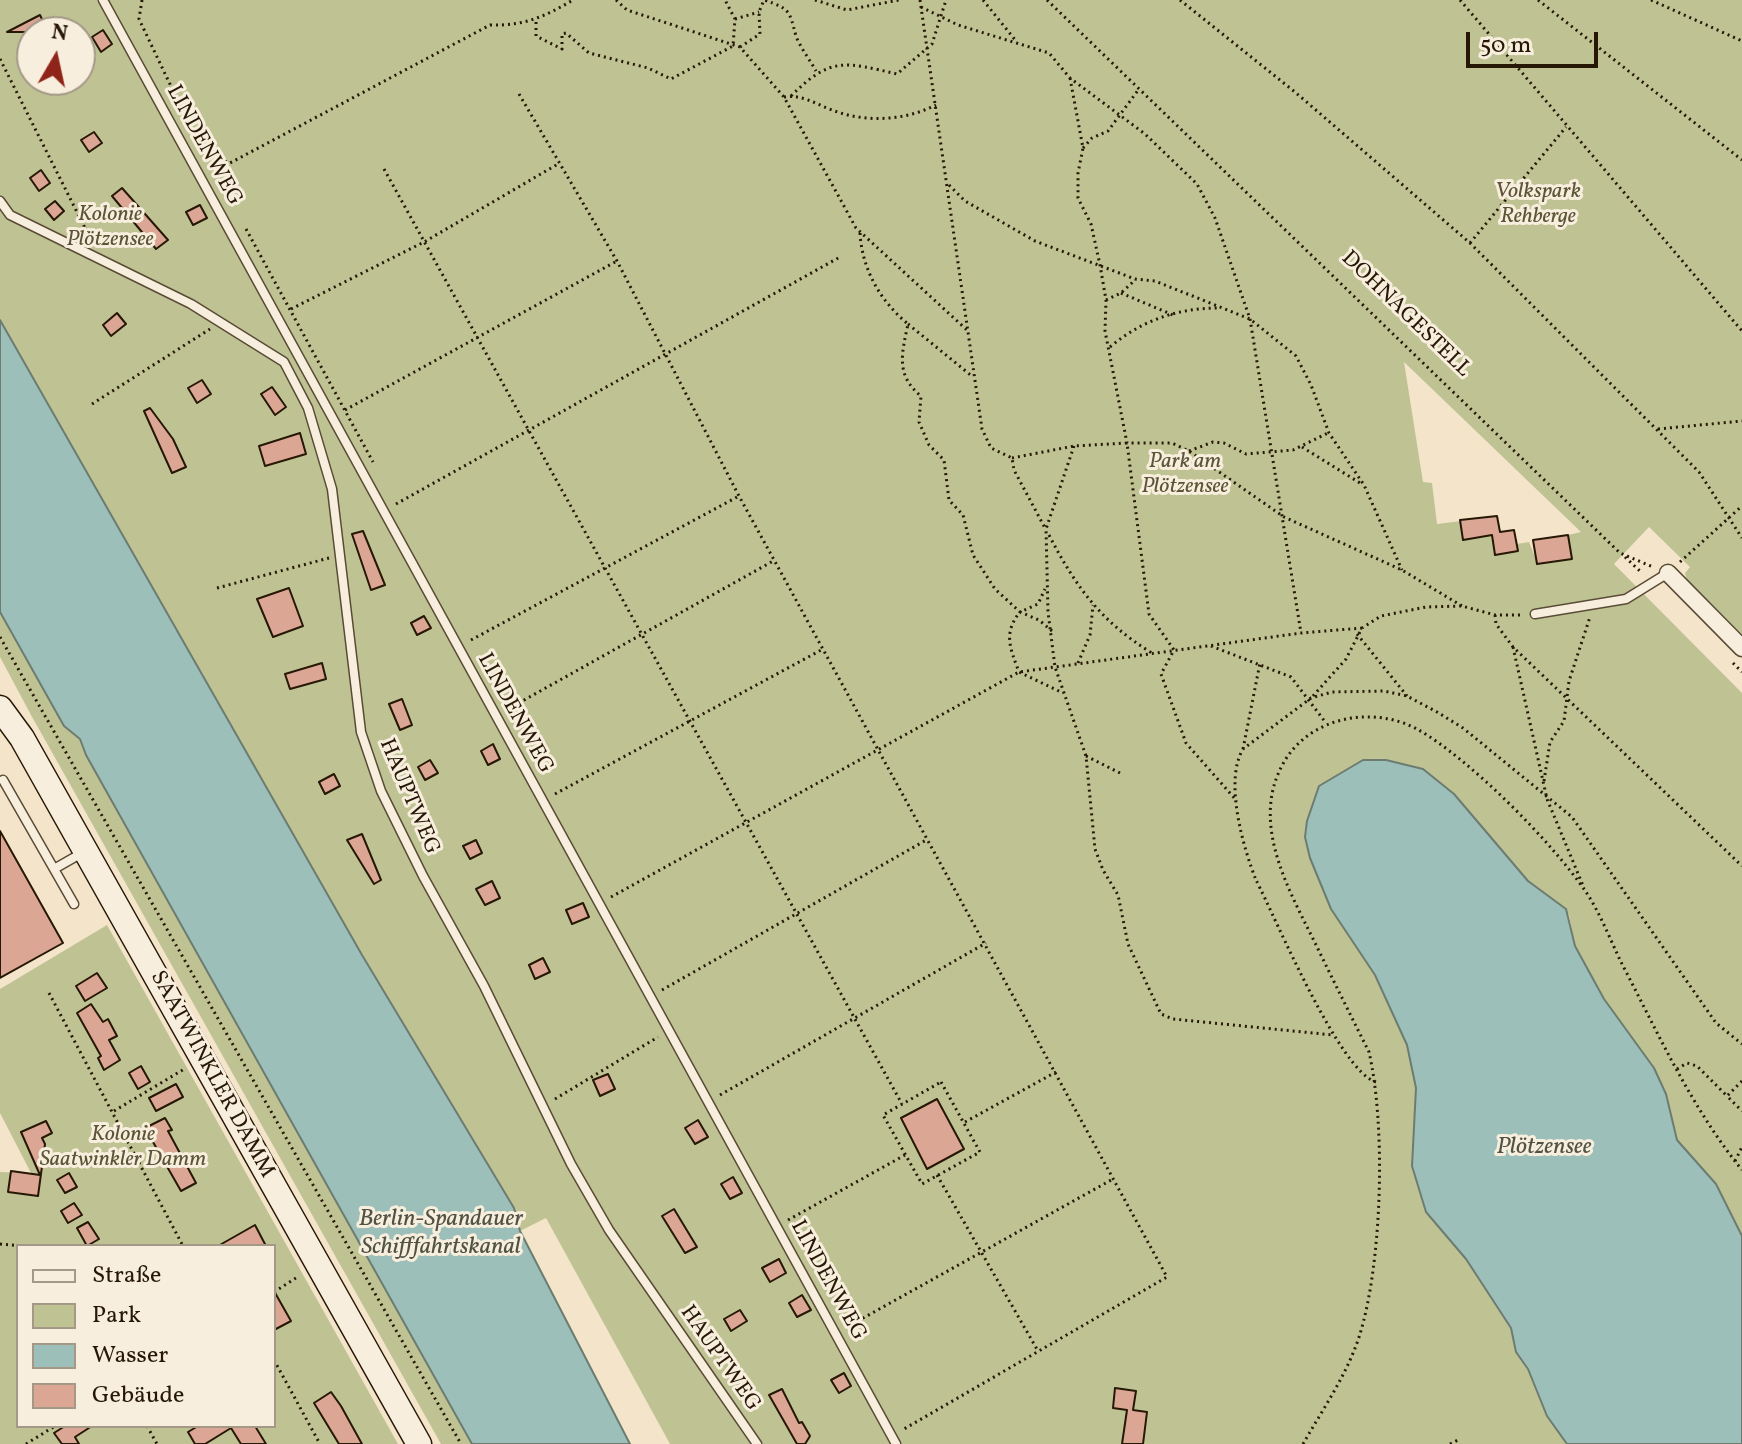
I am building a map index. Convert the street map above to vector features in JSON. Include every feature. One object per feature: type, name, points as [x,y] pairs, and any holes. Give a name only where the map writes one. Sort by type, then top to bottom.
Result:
[{"type":"main road","name":"SAATWINKLER DAMM","points":[[0,708],[17,728],[419,1444]]},
{"type":"street","points":[[1668,573],[1742,648]]},
{"type":"lane","name":"LINDENWEG","points":[[103,0],[896,1444]]},
{"type":"lane","name":"HAUPTWEG","points":[[0,201],[10,215],[220,322],[284,362],[308,408],[332,489],[361,732],[381,791],[545,1106],[571,1164],[609,1230],[757,1444]]},
{"type":"lane","points":[[308,408],[322,402]]},
{"type":"lane","points":[[1535,614],[1626,599],[1668,573]]},
{"type":"lane","points":[[3,780],[74,904]]},
{"type":"lane","points":[[54,869],[86,851]]},
{"type":"path","points":[[142,0],[139,19],[203,155],[230,163],[490,25],[517,26],[536,20],[573,0]]},
{"type":"path","points":[[616,0],[627,10],[740,47],[784,97],[860,231],[968,331]]},
{"type":"path","points":[[725,0],[735,19],[733,46]]},
{"type":"path","points":[[740,47],[760,34],[759,12],[764,0],[783,7],[796,24],[796,34],[816,71]]},
{"type":"path","points":[[815,0],[826,6],[847,10],[899,0]]},
{"type":"path","points":[[920,0],[975,378],[986,439],[991,448],[1012,458],[1074,446],[1172,443],[1189,451],[1284,517],[1402,570],[1462,606],[1495,615],[1535,614]]},
{"type":"path","points":[[791,96],[816,71],[853,64],[897,74],[932,44],[946,0]]},
{"type":"path","points":[[983,0],[1016,41]]},
{"type":"path","name":"DOHNAGESTELL","points":[[1047,0],[1620,553],[1668,573]]},
{"type":"path","points":[[1180,0],[1295,92],[1470,243],[1699,472],[1742,538]]},
{"type":"path","points":[[1460,0],[1742,331]]},
{"type":"path","points":[[1538,0],[1742,160]]},
{"type":"path","points":[[1651,0],[1742,41]]},
{"type":"path","points":[[921,7],[1049,53],[1070,78],[1145,134],[1197,184],[1215,218],[1250,319],[1301,633]]},
{"type":"path","points":[[735,19],[759,12]]},
{"type":"path","points":[[536,20],[536,36],[562,49],[562,34],[566,33],[589,53],[648,68],[671,79],[733,46]]},
{"type":"path","points":[[0,59],[101,259]]},
{"type":"path","points":[[1070,78],[1083,148],[1078,173],[1078,198],[1091,224],[1106,300],[1104,313],[1127,443],[1149,614],[1174,650]]},
{"type":"path","points":[[1083,148],[1092,138],[1108,131],[1139,89]]},
{"type":"path","points":[[519,94],[617,261],[739,496],[1167,1277],[903,1430]]},
{"type":"path","points":[[784,97],[791,96],[860,117],[913,117],[936,105]]},
{"type":"path","points":[[1470,243],[1566,127]]},
{"type":"path","points":[[290,309],[424,242],[558,164]]},
{"type":"path","points":[[384,169],[902,1104]]},
{"type":"path","points":[[947,184],[965,201],[1035,241],[1135,279],[1155,281],[1250,319],[1296,356],[1329,433],[1364,485],[1402,570]]},
{"type":"path","points":[[860,231],[865,267],[883,297],[908,324],[975,378]]},
{"type":"path","points":[[396,504],[840,257]]},
{"type":"path","points":[[345,410],[617,261]]},
{"type":"path","points":[[1106,300],[1121,293],[1135,279]]},
{"type":"path","points":[[1121,293],[1175,315]]},
{"type":"path","points":[[1110,347],[1150,319],[1194,308],[1223,308]]},
{"type":"path","points":[[92,404],[220,322]]},
{"type":"path","points":[[908,324],[902,374],[921,396],[919,422],[929,445],[944,460],[949,500],[963,515],[973,555],[995,589],[1020,612],[1039,620],[1052,631]]},
{"type":"path","points":[[1658,429],[1742,421]]},
{"type":"path","points":[[1189,451],[1213,442],[1224,443],[1246,454],[1273,452],[1302,447],[1329,433]]},
{"type":"path","points":[[1074,446],[1046,529],[1049,560],[1047,586],[1055,667],[1086,756],[1095,849],[1118,895],[1128,944],[1161,1014],[1173,1019],[1333,1035]]},
{"type":"path","points":[[1302,447],[1364,485]]},
{"type":"path","points":[[1012,458],[1014,470],[1070,577],[1122,635],[1152,653]]},
{"type":"path","points":[[471,640],[739,496]]},
{"type":"path","points":[[1668,573],[1742,506]]},
{"type":"path","points":[[217,588],[340,554]]},
{"type":"path","points":[[508,709],[775,560]]},
{"type":"path","points":[[1047,586],[1038,604],[1020,612],[1009,626],[1009,643],[1019,672],[1064,693]]},
{"type":"path","points":[[1077,664],[1090,635],[1093,605]]},
{"type":"path","points":[[1243,749],[1311,698],[1346,659],[1362,628],[1381,616],[1426,607],[1462,606]]},
{"type":"path","points":[[1544,787],[1550,742],[1564,721],[1567,699],[1593,606]]},
{"type":"path","points":[[1495,615],[1496,624],[1513,647],[1742,866]]},
{"type":"path","points":[[611,897],[1019,672],[1301,633],[1362,628]]},
{"type":"path","points":[[1357,634],[1407,696]]},
{"type":"path","points":[[0,637],[461,1444]]},
{"type":"path","points":[[1208,645],[1260,662],[1291,677],[1311,698],[1326,723]]},
{"type":"path","points":[[1513,647],[1547,799],[1586,892],[1676,1069],[1714,1135],[1742,1170]]},
{"type":"path","points":[[555,794],[823,649]]},
{"type":"path","points":[[1174,650],[1161,674],[1186,743],[1237,802]]},
{"type":"path","points":[[1260,662],[1243,749],[1237,763],[1237,802],[1245,853],[1333,1035],[1364,1079],[1376,1082]]},
{"type":"path","points":[[1311,698],[1354,691],[1384,691],[1407,696],[1463,728],[1572,817],[1716,1023],[1742,1044]]},
{"type":"path","points":[[1303,1444],[1337,1385],[1359,1337],[1368,1301],[1377,1183],[1376,1082],[1369,1052],[1286,883],[1272,835],[1273,793],[1282,764],[1304,738],[1326,723],[1352,717],[1378,717],[1415,728],[1447,749],[1529,826],[1586,892]]},
{"type":"path","points":[[1086,756],[1122,774]]},
{"type":"path","points":[[662,990],[928,839]]},
{"type":"path","points":[[720,1095],[986,943]]},
{"type":"path","points":[[49,993],[182,1244]]},
{"type":"path","points":[[545,1106],[572,1086],[668,1031]]},
{"type":"path","points":[[1676,1069],[1687,1063],[1697,1066],[1742,1111]]},
{"type":"path","points":[[114,1111],[190,1066]]},
{"type":"path","points":[[964,1123],[1056,1072]]},
{"type":"path","points":[[1727,1096],[1742,1081]]},
{"type":"path","points":[[941,1082],[980,1152],[922,1184],[883,1115],[902,1104],[941,1082]]},
{"type":"path","points":[[1735,1161],[1742,1147]]},
{"type":"path","points":[[788,1220],[905,1155]]},
{"type":"path","points":[[937,1175],[1038,1351]]},
{"type":"path","points":[[847,1327],[1114,1178]]},
{"type":"path","points":[[276,1291],[306,1272]]},
{"type":"path","points":[[276,1364],[320,1444]]},
{"type":"path","points":[[26,1444],[52,1428]]},
{"type":"path","points":[[1450,1444],[1460,1439]]},
{"type":"green space","points":[[0,0],[1742,0],[1742,637],[1688,585],[1685,573],[1690,567],[1649,527],[1614,564],[1742,693],[1742,1236],[1716,1184],[1677,1140],[1666,1094],[1654,1068],[1604,999],[1575,946],[1569,915],[1559,903],[1528,881],[1454,794],[1423,769],[1363,760],[1319,786],[1305,837],[1331,909],[1375,975],[1407,1045],[1416,1088],[1412,1166],[1511,1328],[1516,1352],[1528,1369],[1547,1416],[1567,1444],[670,1444],[546,1218],[520,1231],[514,1208],[362,955],[0,320]],"holes":[[[1404,362],[1581,532],[1568,535],[1572,559],[1538,564],[1529,542],[1517,544],[1517,551],[1495,555],[1492,535],[1464,539],[1461,521],[1437,524],[1432,483],[1423,482]]]},
{"type":"green space","points":[[0,612],[64,726],[80,739],[86,755],[472,1444],[441,1444],[0,657]]},
{"type":"green space","points":[[29,724],[433,1444],[430,1444],[26,726]]},
{"type":"green space","name":"Kolonie Saatwinkler Damm","points":[[107,925],[398,1444],[0,1444],[0,1172],[31,1173],[0,1113],[0,989]]},
{"type":"water","name":"Berlin-Spandauer Schifffahrtskanal","points":[[0,320],[362,955],[514,1208],[520,1231],[630,1444],[472,1444],[86,755],[80,739],[64,726],[0,612]]},
{"type":"water","name":"Plötzensee","points":[[1363,760],[1386,760],[1423,769],[1454,794],[1528,881],[1566,909],[1575,946],[1604,999],[1654,1068],[1666,1094],[1677,1140],[1716,1184],[1742,1236],[1742,1444],[1567,1444],[1547,1416],[1528,1369],[1516,1352],[1511,1328],[1466,1259],[1426,1212],[1412,1166],[1416,1088],[1407,1045],[1375,975],[1331,909],[1310,858],[1305,837],[1319,786]]},
{"type":"building","points":[[103,30],[112,44],[101,52],[96,44],[96,34]]},
{"type":"building","points":[[94,132],[102,143],[89,152],[81,140]]},
{"type":"building","points":[[41,170],[50,183],[39,191],[30,178]]},
{"type":"building","points":[[122,188],[168,240],[156,249],[112,196]]},
{"type":"building","points":[[55,201],[64,211],[54,220],[45,209]]},
{"type":"building","points":[[200,205],[207,218],[193,225],[186,212]]},
{"type":"building","points":[[117,313],[126,324],[111,336],[103,325]]},
{"type":"building","points":[[202,380],[211,394],[197,403],[188,388]]},
{"type":"building","points":[[272,387],[286,407],[275,415],[261,394]]},
{"type":"building","points":[[150,408],[173,439],[186,467],[172,473],[144,411]]},
{"type":"building","points":[[300,433],[306,454],[265,466],[259,446]]},
{"type":"building","points":[[1497,516],[1500,532],[1514,530],[1518,551],[1495,555],[1492,535],[1463,540],[1460,520]]},
{"type":"building","points":[[363,531],[385,585],[371,590],[352,534]]},
{"type":"building","points":[[1568,535],[1572,559],[1537,564],[1533,540]]},
{"type":"building","points":[[289,588],[303,626],[273,637],[257,599]]},
{"type":"building","points":[[424,616],[431,628],[417,635],[411,623]]},
{"type":"building","points":[[322,663],[326,679],[290,689],[285,674]]},
{"type":"building","points":[[402,699],[412,725],[400,730],[389,704]]},
{"type":"building","points":[[493,744],[500,759],[488,765],[481,751]]},
{"type":"building","points":[[430,760],[438,773],[425,780],[418,767]]},
{"type":"building","points":[[334,774],[340,786],[325,794],[319,782]]},
{"type":"building","points":[[0,831],[63,943],[0,978]]},
{"type":"building","points":[[362,834],[381,880],[374,884],[347,840]]},
{"type":"building","points":[[476,840],[482,853],[470,859],[463,846]]},
{"type":"building","points":[[492,881],[500,898],[485,905],[476,889]]},
{"type":"building","points":[[583,903],[589,917],[572,924],[566,910]]},
{"type":"building","points":[[543,958],[550,972],[535,979],[529,965]]},
{"type":"building","points":[[97,973],[107,988],[85,1001],[76,986]]},
{"type":"building","points":[[91,1004],[103,1022],[108,1019],[117,1036],[109,1040],[120,1060],[104,1070],[98,1058],[101,1056],[77,1013]]},
{"type":"building","points":[[141,1066],[150,1082],[138,1089],[129,1073]]},
{"type":"building","points":[[608,1074],[615,1089],[600,1096],[593,1080]]},
{"type":"building","points":[[176,1084],[183,1097],[156,1111],[149,1098]]},
{"type":"building","points":[[937,1099],[964,1149],[927,1169],[901,1118]]},
{"type":"building","points":[[165,1118],[172,1130],[168,1131],[196,1183],[181,1191],[145,1128]]},
{"type":"building","points":[[698,1120],[708,1137],[695,1144],[685,1128]]},
{"type":"building","points":[[46,1121],[52,1133],[42,1138],[45,1144],[38,1196],[8,1192],[11,1171],[40,1175],[21,1132]]},
{"type":"building","points":[[69,1173],[77,1187],[65,1193],[57,1180]]},
{"type":"building","points":[[733,1177],[742,1193],[730,1199],[721,1184]]},
{"type":"building","points":[[74,1203],[82,1215],[68,1223],[61,1211]]},
{"type":"building","points":[[674,1209],[697,1247],[685,1253],[662,1216]]},
{"type":"building","points":[[88,1222],[99,1239],[86,1244],[77,1228]]},
{"type":"building","points":[[255,1225],[265,1244],[222,1244]]},
{"type":"building","points":[[779,1259],[786,1273],[770,1282],[762,1268]]},
{"type":"building","points":[[276,1295],[291,1321],[276,1329]]},
{"type":"building","points":[[802,1295],[811,1310],[797,1317],[789,1303]]},
{"type":"building","points":[[740,1310],[747,1321],[731,1331],[724,1319]]},
{"type":"building","points":[[844,1373],[851,1386],[839,1393],[831,1380]]},
{"type":"building","points":[[1115,1388],[1136,1391],[1133,1410],[1147,1412],[1143,1444],[1122,1444],[1127,1410],[1113,1408]]},
{"type":"building","points":[[782,1389],[799,1423],[802,1422],[810,1436],[805,1444],[797,1444],[769,1395]]},
{"type":"building","points":[[331,1392],[362,1444],[339,1444],[314,1403]]},
{"type":"building","points":[[62,1428],[89,1428],[75,1437],[79,1444],[62,1444],[54,1433]]},
{"type":"building","points":[[195,1428],[231,1428],[205,1444],[195,1444],[188,1432]]},
{"type":"building","points":[[231,1428],[256,1428],[266,1444],[241,1444]]},
{"type":"park label","name":"Volkspark Rehberge","points":[[1538,206]]},
{"type":"park label","name":"Kolonie Plötzensee","points":[[110,228]]},
{"type":"park label","name":"Park am Plötzensee","points":[[1185,476]]}]
